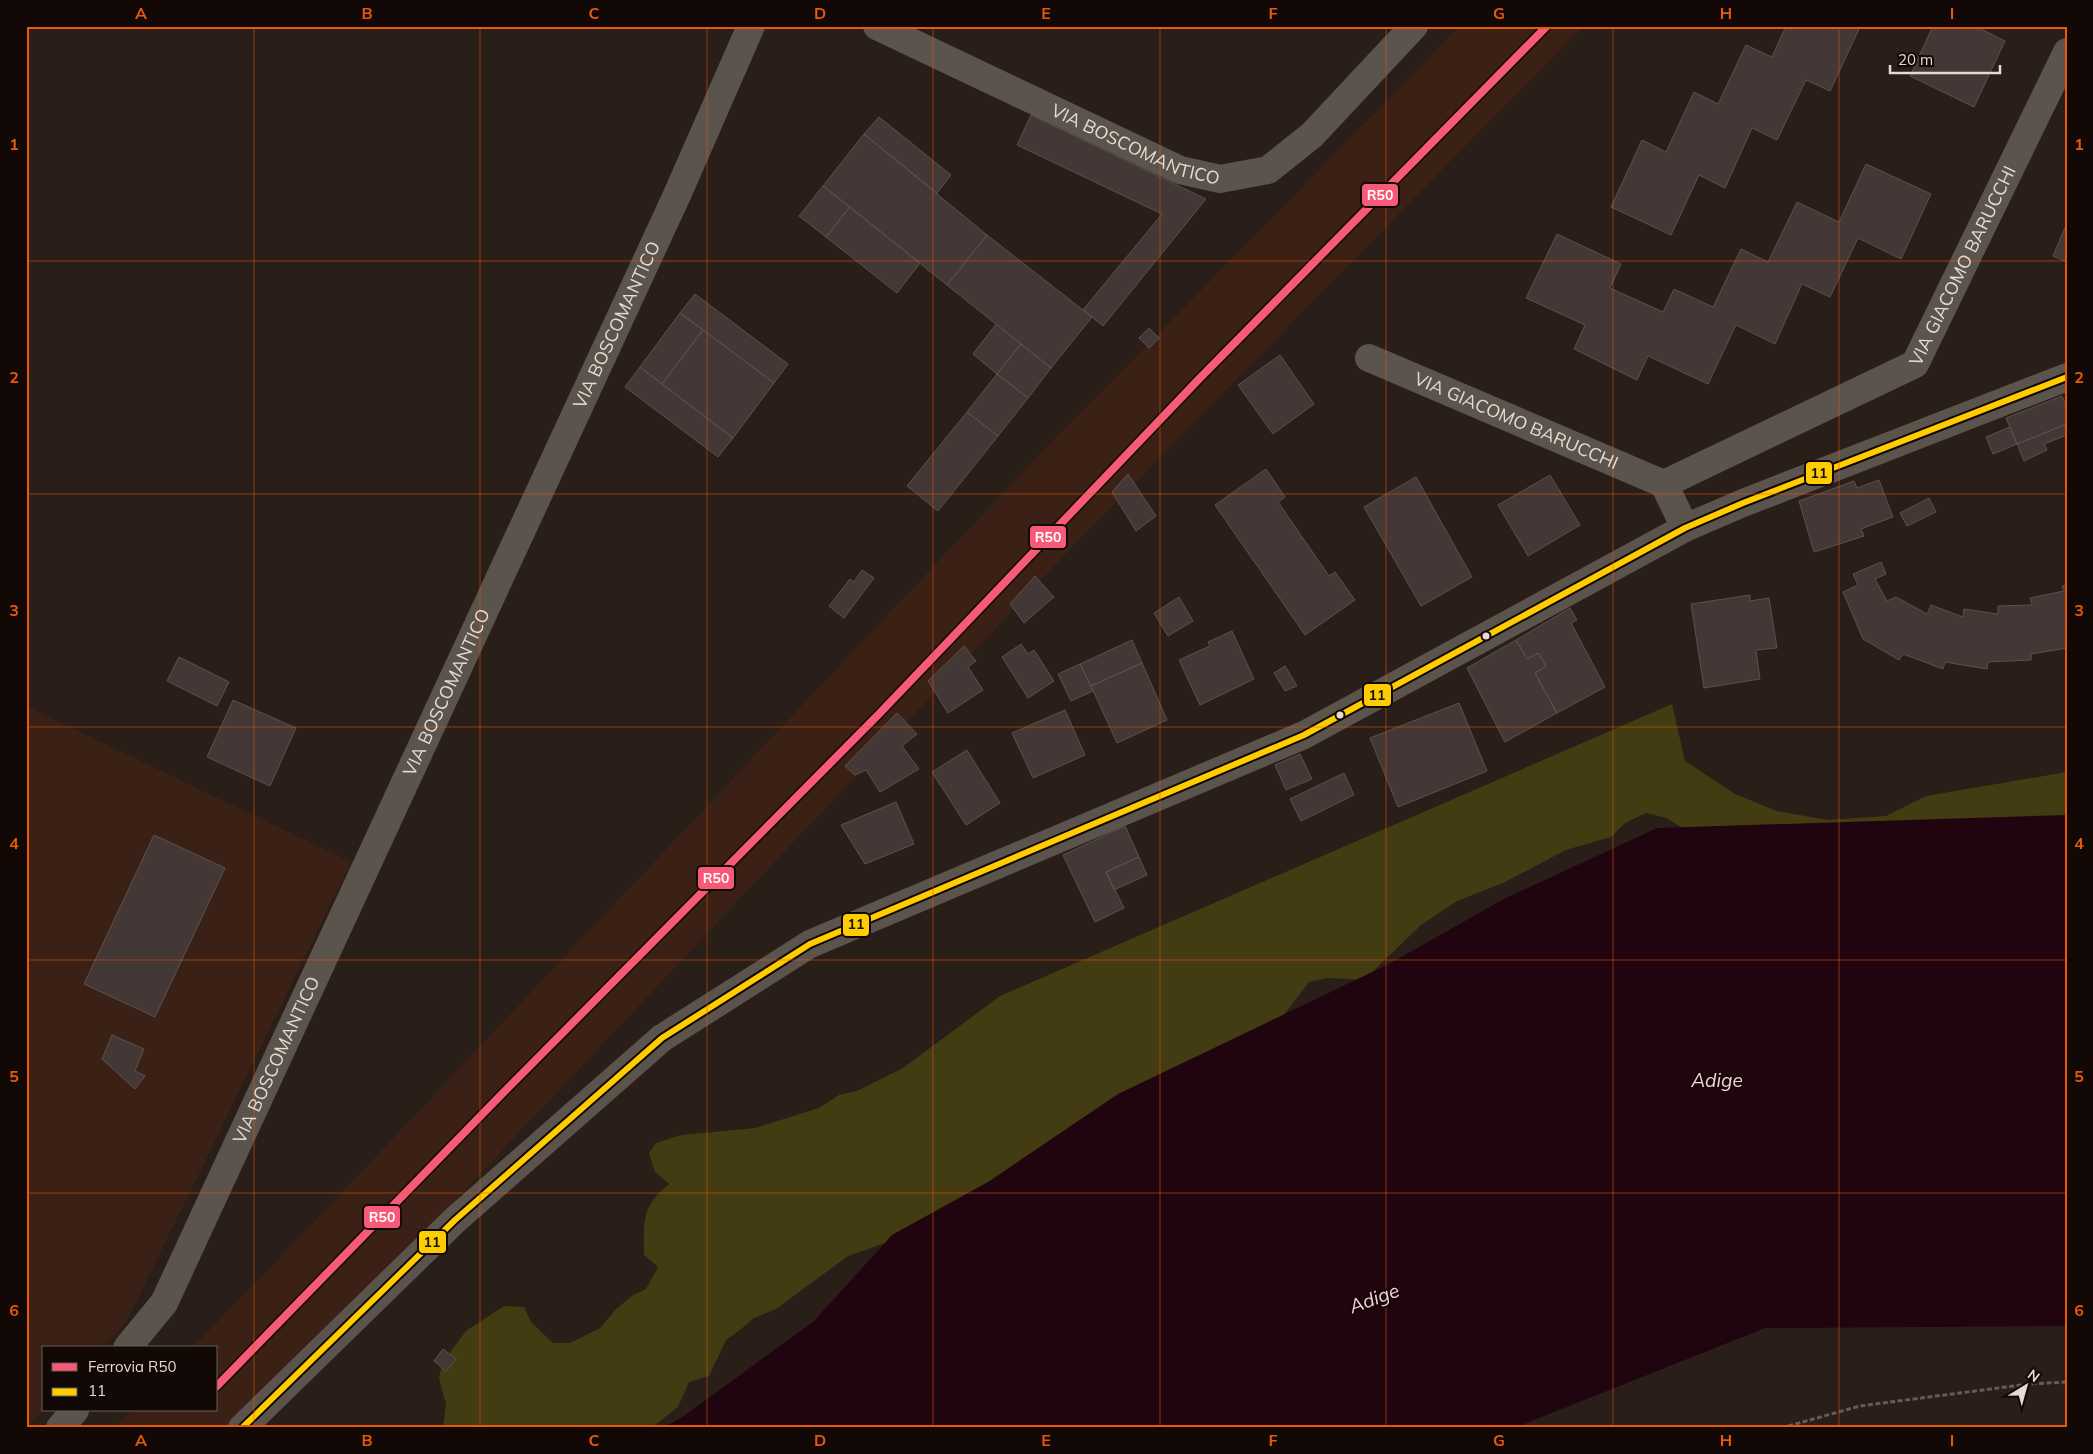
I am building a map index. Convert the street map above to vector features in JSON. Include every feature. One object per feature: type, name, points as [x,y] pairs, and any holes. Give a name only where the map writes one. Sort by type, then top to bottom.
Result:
[{"type":"street","name":"VIA BOSCOMANTICO","points":[[129,1346],[164,1303],[672,204],[751,26]]},
{"type":"street","name":"VIA BOSCOMANTICO","points":[[877,26],[1180,170],[1220,179],[1268,170],[1312,135],[1414,26]]},
{"type":"street","name":"VIA GIACOMO BARUCCHI","points":[[1368,358],[1664,484],[1915,364],[2067,52]]},
{"type":"street","points":[[242,1428],[454,1220],[662,1038],[810,944],[1304,735],[1685,528],[1743,503],[2067,377]]},
{"type":"street","points":[[1664,484],[1685,528]]},
{"type":"street","points":[[60,1428],[73,1412]]},
{"type":"path","points":[[1781,1428],[1860,1406],[2029,1384],[2067,1382]]},
{"type":"shaded area","points":[[1460,26],[1583,26],[1077,542],[378,1282],[237,1428],[115,1428],[130,1412],[218,1412],[218,1346],[194,1346],[314,1222],[1014,481]]},
{"type":"shaded area","points":[[1672,704],[1685,761],[1735,794],[1777,811],[1828,820],[1886,816],[1926,796],[2067,772],[2067,820],[1699,838],[1666,818],[1646,813],[1625,823],[1611,837],[1566,850],[1503,883],[1457,901],[1421,925],[1364,980],[1327,978],[1309,982],[1283,1016],[962,1216],[848,1256],[776,1309],[754,1318],[726,1340],[709,1376],[689,1382],[678,1407],[651,1428],[443,1428],[446,1404],[439,1379],[442,1363],[466,1331],[504,1306],[524,1307],[531,1322],[553,1343],[570,1343],[600,1328],[615,1310],[633,1295],[646,1289],[658,1267],[644,1255],[646,1215],[653,1200],[669,1184],[655,1172],[649,1153],[656,1143],[681,1135],[755,1128],[819,1108],[839,1095],[857,1091],[903,1068],[1000,996]]},
{"type":"shaded area","points":[[26,706],[351,862],[127,1321],[104,1346],[42,1346],[42,1412],[27,1428]]},
{"type":"water","name":"Adige","points":[[2067,815],[2067,1326],[1765,1328],[1514,1428],[663,1428],[684,1416],[814,1321],[892,1235],[988,1182],[1118,1094],[1389,964],[1502,900],[1657,828]]},
{"type":"building","points":[[1786,26],[1860,27],[1830,91],[1806,80],[1777,140],[1752,128],[1725,188],[1699,175],[1671,235],[1611,207],[1642,140],[1666,152],[1694,92],[1718,104],[1746,45],[1772,57]]},
{"type":"building","points":[[1933,26],[1975,26],[2005,41],[1974,107],[1910,76]]},
{"type":"building","points":[[1031,115],[1206,199],[1103,326],[1083,310],[1162,214],[1017,145]]},
{"type":"building","points":[[879,117],[951,175],[937,193],[864,134]]},
{"type":"building","points":[[864,134],[987,235],[947,285],[823,186]]},
{"type":"building","points":[[1866,164],[1931,194],[1901,259],[1858,238],[1830,297],[1802,284],[1775,344],[1736,325],[1708,384],[1648,356],[1637,380],[1574,349],[1585,325],[1526,298],[1557,234],[1621,264],[1610,288],[1663,312],[1674,289],[1713,307],[1741,249],[1768,262],[1797,202],[1839,222]]},
{"type":"building","points":[[823,186],[850,207],[826,237],[799,216]]},
{"type":"building","points":[[850,207],[920,263],[897,293],[826,237]]},
{"type":"building","points":[[2067,223],[2067,262],[2053,256]]},
{"type":"building","points":[[987,235],[1092,317],[1051,368],[947,285]]},
{"type":"building","points":[[695,294],[788,364],[774,383],[680,313]]},
{"type":"building","points":[[680,313],[703,330],[662,384],[640,367]]},
{"type":"building","points":[[996,324],[1021,344],[997,374],[973,354]]},
{"type":"building","points":[[1149,328],[1159,338],[1149,348],[1139,338]]},
{"type":"building","points":[[703,330],[774,383],[733,438],[662,384]]},
{"type":"building","points":[[1021,344],[1051,368],[1028,398],[997,374]]},
{"type":"building","points":[[1280,355],[1314,404],[1273,434],[1238,385]]},
{"type":"building","points":[[640,367],[733,438],[718,457],[625,387]]},
{"type":"building","points":[[997,374],[1028,398],[998,436],[967,412]]},
{"type":"building","points":[[2062,396],[2067,408],[2067,424],[2017,444],[2006,418]]},
{"type":"building","points":[[967,412],[998,436],[938,511],[907,486]]},
{"type":"building","points":[[2067,424],[2067,435],[2044,444],[2047,450],[2024,461],[2017,444]]},
{"type":"building","points":[[2010,427],[2017,444],[1993,454],[1986,437]]},
{"type":"building","points":[[1266,469],[1285,497],[1278,502],[1329,576],[1335,572],[1355,600],[1305,635],[1215,505]]},
{"type":"building","points":[[1128,474],[1156,516],[1136,531],[1112,492]]},
{"type":"building","points":[[1550,475],[1580,525],[1528,556],[1498,505]]},
{"type":"building","points":[[1416,477],[1472,577],[1421,606],[1364,507]]},
{"type":"building","points":[[1879,480],[1893,517],[1861,529],[1864,536],[1814,552],[1799,501],[1854,481],[1857,488]]},
{"type":"building","points":[[1929,498],[1936,512],[1907,526],[1900,513]]},
{"type":"building","points":[[1881,562],[1886,574],[1875,579],[1887,601],[1896,597],[1927,614],[1931,605],[1963,617],[1964,609],[1998,614],[1998,606],[2032,605],[2030,598],[2064,591],[2062,586],[2067,585],[2067,648],[2031,654],[2031,660],[1988,662],[1987,669],[1945,662],[1943,669],[1903,654],[1899,660],[1863,639],[1843,592],[1858,585],[1853,574]]},
{"type":"building","points":[[862,570],[874,578],[844,618],[829,606],[850,579],[854,582]]},
{"type":"building","points":[[1035,576],[1054,597],[1024,623],[1010,604]]},
{"type":"building","points":[[1750,595],[1750,601],[1769,598],[1777,648],[1756,650],[1760,679],[1704,688],[1691,604]]},
{"type":"building","points":[[1179,597],[1193,621],[1168,636],[1154,613]]},
{"type":"building","points":[[1570,608],[1577,620],[1571,623],[1605,687],[1557,713],[1535,673],[1546,666],[1538,653],[1527,659],[1516,640]]},
{"type":"building","points":[[1232,631],[1254,679],[1200,705],[1179,660],[1210,646],[1208,642]]},
{"type":"building","points":[[1132,640],[1142,663],[1091,686],[1080,664]]},
{"type":"building","points":[[1516,640],[1527,659],[1538,653],[1546,666],[1535,673],[1557,713],[1505,742],[1467,668]]},
{"type":"building","points":[[1021,644],[1028,654],[1034,650],[1054,681],[1028,698],[1002,657]]},
{"type":"building","points":[[964,646],[976,661],[968,667],[983,690],[948,713],[928,681]]},
{"type":"building","points":[[179,657],[229,682],[217,706],[167,681]]},
{"type":"building","points":[[1142,663],[1167,720],[1117,743],[1091,686]]},
{"type":"building","points":[[1080,664],[1093,691],[1071,701],[1058,674]]},
{"type":"building","points":[[1285,666],[1297,686],[1285,691],[1274,673]]},
{"type":"building","points":[[233,700],[296,728],[270,786],[207,757]]},
{"type":"building","points":[[1459,703],[1487,771],[1398,807],[1370,738]]},
{"type":"building","points":[[1065,710],[1085,755],[1033,778],[1012,733]]},
{"type":"building","points":[[897,713],[917,734],[902,746],[919,769],[880,792],[866,770],[855,775],[845,766]]},
{"type":"building","points":[[967,750],[1000,803],[966,825],[932,772]]},
{"type":"building","points":[[1300,754],[1312,779],[1286,790],[1275,765]]},
{"type":"building","points":[[1344,773],[1354,795],[1301,821],[1290,799]]},
{"type":"building","points":[[896,802],[914,844],[865,864],[841,825]]},
{"type":"building","points":[[1125,826],[1139,857],[1106,872],[1124,908],[1095,922],[1063,855]]},
{"type":"building","points":[[154,835],[225,868],[155,1017],[84,984]]},
{"type":"building","points":[[1139,857],[1147,875],[1114,890],[1106,872]]},
{"type":"building","points":[[112,1035],[144,1049],[135,1071],[145,1076],[135,1089],[102,1059]]},
{"type":"building","points":[[443,1349],[456,1359],[446,1371],[434,1361]]},
{"type":"rail line","name":"R50","points":[[218,1385],[500,1096],[878,715],[1199,379],[1547,26]]},
{"type":"transit line","name":"11","points":[[242,1428],[455,1220],[662,1038],[810,944],[1304,735],[1685,528],[1743,503],[2067,377]]}]
